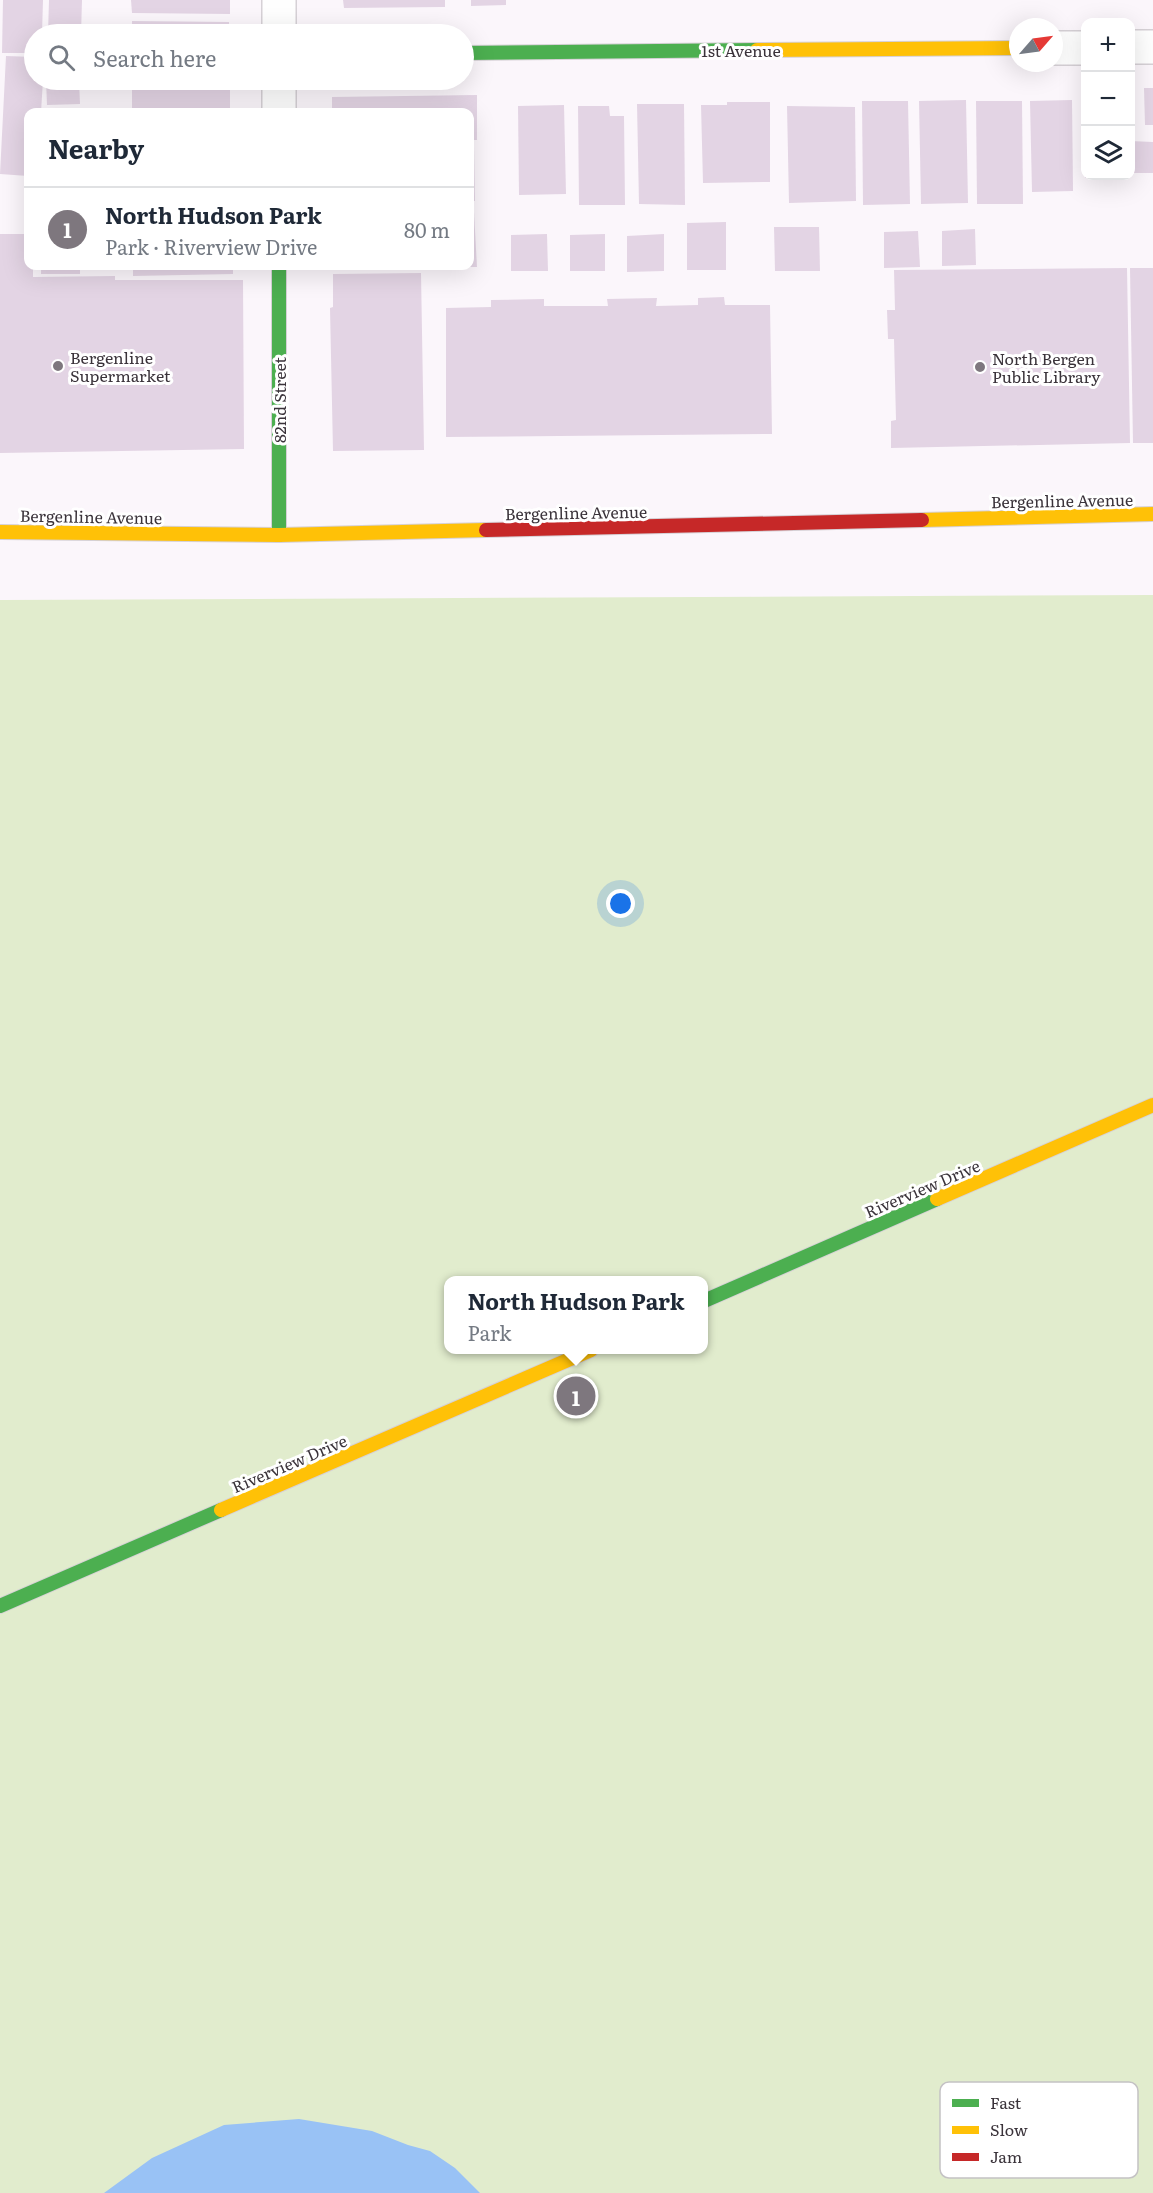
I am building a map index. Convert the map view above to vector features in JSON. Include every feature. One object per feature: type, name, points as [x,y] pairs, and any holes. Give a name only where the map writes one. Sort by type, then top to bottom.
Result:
[{"type":"street","points":[[279,0],[279,24]]},
{"type":"street","points":[[1135,47],[1153,47]]},
{"type":"street","name":"1st Avenue","points":[[474,53],[1009,48]]},
{"type":"street","points":[[1063,48],[1081,48]]},
{"type":"street","points":[[279,90],[279,108]]},
{"type":"street","name":"82nd Street","points":[[279,270],[279,536]]},
{"type":"street","name":"Bergenline Avenue","points":[[0,532],[279,536],[1153,514]]},
{"type":"street","name":"Riverview Drive","points":[[708,1299],[1153,1105]]},
{"type":"street","name":"Riverview Drive","points":[[0,1606],[582,1354]]},
{"type":"green space","points":[[1153,595],[1153,2193],[0,2193],[0,600]]},
{"type":"water","points":[[299,2119],[372,2131],[430,2151],[455,2168],[480,2193],[104,2193],[152,2158],[224,2125]]},
{"type":"building","points":[[3,0],[43,0],[42,24],[24,24],[24,53],[2,53]]},
{"type":"building","points":[[49,0],[82,0],[81,24],[48,24]]},
{"type":"building","points":[[131,0],[230,0],[230,14],[132,13]]},
{"type":"building","points":[[343,0],[445,0],[445,7],[344,8]]},
{"type":"building","points":[[471,0],[506,0],[506,5],[471,6]]},
{"type":"building","points":[[132,21],[229,22],[229,24],[132,24]]},
{"type":"building","points":[[6,56],[24,57],[24,90],[42,90],[41,108],[24,108],[24,176],[0,174]]},
{"type":"building","points":[[1144,88],[1153,88],[1153,125],[1145,125]]},
{"type":"building","points":[[46,90],[79,90],[80,104],[47,105]]},
{"type":"building","points":[[132,90],[230,90],[230,108],[132,108]]},
{"type":"building","points":[[477,95],[477,140],[474,140],[474,108],[332,108],[332,97]]},
{"type":"building","points":[[966,100],[968,203],[921,204],[919,101]]},
{"type":"building","points":[[1072,100],[1073,191],[1032,192],[1030,101]]},
{"type":"building","points":[[862,101],[908,101],[910,204],[863,205]]},
{"type":"building","points":[[976,101],[1022,101],[1023,204],[977,204]]},
{"type":"building","points":[[727,102],[770,102],[770,182],[703,183],[701,105],[727,105]]},
{"type":"building","points":[[637,104],[684,104],[685,205],[639,204]]},
{"type":"building","points":[[564,105],[566,194],[519,195],[518,106]]},
{"type":"building","points":[[578,106],[609,106],[610,116],[624,116],[625,205],[579,205]]},
{"type":"building","points":[[787,106],[855,107],[856,201],[789,203]]},
{"type":"building","points":[[1135,141],[1153,142],[1153,173],[1135,173]]},
{"type":"building","points":[[474,146],[475,201],[474,201]]},
{"type":"building","points":[[474,212],[477,267],[474,267]]},
{"type":"building","points":[[726,222],[726,270],[687,270],[687,223]]},
{"type":"building","points":[[774,227],[819,227],[820,271],[775,271]]},
{"type":"building","points":[[975,229],[976,265],[942,266],[942,231]]},
{"type":"building","points":[[918,231],[920,267],[884,268],[884,232]]},
{"type":"building","points":[[0,234],[24,234],[24,270],[33,270],[33,277],[115,276],[115,280],[243,280],[244,449],[0,453]]},
{"type":"building","points":[[547,234],[548,271],[511,271],[511,235]]},
{"type":"building","points":[[605,234],[605,271],[570,271],[570,235]]},
{"type":"building","points":[[664,234],[664,271],[627,272],[627,236]]},
{"type":"building","points":[[1127,268],[1130,443],[891,448],[891,421],[896,420],[894,339],[888,339],[887,310],[895,310],[894,270]]},
{"type":"building","points":[[1130,268],[1153,268],[1153,443],[1133,443]]},
{"type":"building","points":[[41,270],[80,270],[80,274],[41,274]]},
{"type":"building","points":[[133,270],[233,270],[233,274],[133,276]]},
{"type":"building","points":[[421,273],[424,450],[333,451],[330,308],[333,307],[333,274]]},
{"type":"building","points":[[724,297],[725,305],[770,305],[772,434],[446,437],[446,308],[491,307],[491,300],[544,299],[544,306],[608,306],[607,299],[657,298],[656,306],[698,305],[698,298]]},
{"type":"traffic: fast","points":[[474,53],[757,50]]},
{"type":"traffic: fast","points":[[279,270],[279,535]]},
{"type":"traffic: fast","points":[[708,1299],[937,1199]]},
{"type":"traffic: fast","points":[[0,1606],[221,1510]]},
{"type":"traffic: slow","points":[[757,50],[1009,48]]},
{"type":"traffic: slow","points":[[922,520],[1153,514]]},
{"type":"traffic: slow","points":[[0,532],[279,535],[486,530]]},
{"type":"traffic: slow","points":[[937,1199],[1153,1105]]},
{"type":"traffic: slow","points":[[221,1510],[582,1354]]},
{"type":"traffic: jam","points":[[486,530],[922,520]]},
{"type":"place","name":"Bergenline Supermarket","points":[[58,366]]},
{"type":"place","name":"North Bergen Public Library","points":[[980,367]]},
{"type":"place","name":"North Hudson Park","points":[[576,1396]]}]
